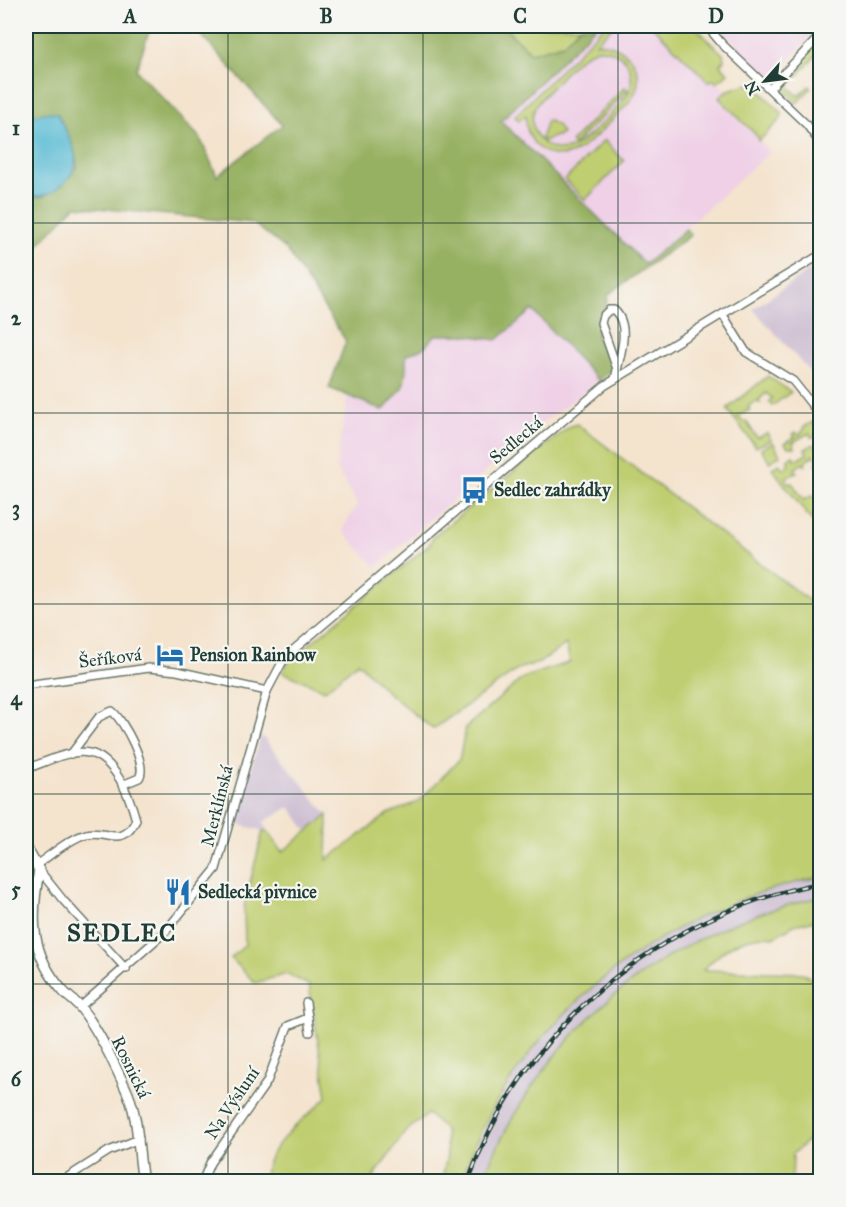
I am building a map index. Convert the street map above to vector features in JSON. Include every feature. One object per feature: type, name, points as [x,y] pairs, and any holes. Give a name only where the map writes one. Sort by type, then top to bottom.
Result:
[{"type":"street","points":[[707,26],[729,51],[812,130],[820,143]]},
{"type":"street","points":[[770,88],[820,36]]},
{"type":"street","name":"Sedlecká","points":[[267,691],[285,657],[615,379],[820,255]]},
{"type":"street","points":[[615,379],[617,369],[624,328],[620,315],[614,310],[609,310],[603,316],[601,323],[617,369]]},
{"type":"street","points":[[723,315],[746,352],[793,381],[820,415]]},
{"type":"street","name":"Šeříková","points":[[26,685],[149,668],[177,671],[267,691]]},
{"type":"street","name":"Merklínská","points":[[80,1007],[126,969],[165,932],[216,869],[267,691]]},
{"type":"street","points":[[71,754],[99,717],[112,711],[125,726],[142,766],[139,777],[122,785]]},
{"type":"street","points":[[26,769],[71,754],[91,753],[111,767],[122,785],[136,819],[128,833],[118,836],[86,834],[38,867],[33,905],[33,928],[38,946],[44,963],[62,990],[80,1007]]},
{"type":"street","points":[[26,847],[63,900],[126,969]]},
{"type":"street","points":[[306,1003],[310,1032]]},
{"type":"street","name":"Rosnická","points":[[80,1007],[125,1087],[135,1113],[143,1182]]},
{"type":"street","name":"Na Výsluní","points":[[202,1182],[210,1163],[267,1082],[288,1026],[308,1018]]},
{"type":"street","points":[[60,1182],[109,1151],[139,1139]]},
{"type":"shaded area","points":[[596,26],[652,26],[709,82],[713,79],[726,91],[719,99],[770,152],[645,264],[501,121]]},
{"type":"shaded area","points":[[718,26],[820,26],[776,75],[770,76],[765,74]]},
{"type":"shaded area","points":[[820,263],[820,383],[753,309]]},
{"type":"shaded area","points":[[532,310],[599,381],[538,426],[376,567],[342,530],[357,504],[336,468],[348,394],[383,409],[401,392],[407,378],[405,355],[423,348],[436,335],[465,335],[497,340]]},
{"type":"shaded area","points":[[261,735],[328,815],[307,831],[290,807],[263,822],[268,832],[237,824],[237,815]]},
{"type":"shaded area","points":[[820,877],[820,897],[770,910],[703,936],[660,960],[615,994],[574,1033],[538,1077],[508,1126],[482,1181],[461,1182],[490,1117],[521,1066],[559,1020],[602,978],[649,944],[717,908],[763,891]]},
{"type":"green space","points":[[26,26],[151,26],[136,70],[200,138],[217,176],[282,125],[193,26],[503,26],[531,53],[563,44],[580,26],[596,26],[501,121],[645,264],[686,229],[691,235],[609,294],[596,337],[614,368],[599,381],[532,310],[497,340],[465,335],[436,335],[423,348],[406,355],[403,386],[383,410],[329,388],[346,341],[287,250],[253,223],[75,206],[26,258],[26,197],[43,197],[77,167],[73,149],[64,136],[36,114],[26,116]]},
{"type":"green space","points":[[502,26],[580,26],[563,44],[531,53]]},
{"type":"green space","points":[[604,26],[613,26],[596,43],[615,47],[630,58],[638,75],[637,84],[629,103],[594,138],[569,155],[549,154],[539,148],[530,137],[526,115],[519,121],[515,116]],"holes":[[[598,49],[618,54],[628,65],[631,79],[628,93],[601,125],[582,141],[568,149],[552,148],[539,139],[535,132],[533,116],[536,105],[577,60]]]},
{"type":"green space","points":[[652,26],[694,26],[723,54],[724,60],[720,64],[728,73],[717,83],[713,79],[709,82]]},
{"type":"green space","points":[[820,40],[820,51],[788,86],[798,96],[809,86],[811,88],[797,103],[784,90],[783,80]]},
{"type":"green space","points":[[747,84],[756,87],[782,113],[781,119],[759,141],[757,136],[719,98],[726,91]]},
{"type":"green space","points":[[625,87],[628,90],[574,145],[571,142]]},
{"type":"green space","points":[[547,120],[557,125],[562,134],[543,141],[541,139]]},
{"type":"green space","points":[[604,140],[624,161],[585,200],[565,180]]},
{"type":"green space","points":[[768,376],[791,392],[772,406],[769,402],[772,398],[766,393],[758,401],[760,403],[754,402],[748,407],[750,410],[738,416],[743,422],[746,421],[757,438],[767,433],[771,440],[756,447],[727,409]]},
{"type":"green space","points":[[813,422],[820,432],[812,438],[809,433],[793,442],[795,447],[788,447],[785,443],[795,437],[793,434],[796,432],[799,435],[803,427]]},
{"type":"green space","points":[[577,424],[820,609],[820,877],[761,893],[703,916],[650,945],[600,981],[555,1023],[517,1071],[485,1124],[461,1181],[442,1181],[447,1155],[445,1130],[428,1114],[405,1132],[371,1181],[266,1181],[266,1169],[277,1146],[327,1097],[309,985],[287,974],[255,983],[231,958],[245,945],[244,907],[263,831],[268,832],[282,852],[328,815],[327,860],[388,814],[418,802],[459,760],[466,727],[523,678],[570,662],[566,644],[539,663],[520,668],[433,729],[387,692],[358,662],[325,690],[282,672],[289,661],[429,545],[434,536],[570,426]]},
{"type":"green space","points":[[773,442],[780,455],[770,462],[761,449]]},
{"type":"green space","points":[[814,444],[817,449],[820,447],[820,467],[816,464],[819,460],[813,455],[805,462],[806,465],[801,464],[795,469],[797,472],[785,478],[789,484],[792,483],[804,500],[814,495],[820,506],[820,532],[772,468],[779,464],[783,469],[788,466],[788,459],[793,456],[796,460],[807,454],[805,449]]},
{"type":"green space","points":[[820,897],[820,919],[794,925],[774,937],[753,937],[744,940],[718,955],[703,970],[803,973],[820,985],[820,1139],[808,1140],[793,1154],[792,1181],[482,1181],[508,1127],[538,1078],[574,1034],[614,996],[659,962],[709,935],[762,913]]},
{"type":"water","points":[[50,112],[58,114],[71,141],[76,158],[75,166],[64,183],[51,193],[26,197],[26,116]]},
{"type":"railway","points":[[468,1182],[492,1126],[524,1074],[561,1027],[605,986],[653,951],[705,921],[761,899],[820,883]]},
{"type":"place","name":"Sedlec zahrádky","points":[[474,490]]},
{"type":"place","name":"Pension Rainbow","points":[[170,655]]},
{"type":"place","name":"Sedlecká pivnice","points":[[178,892]]},
{"type":"district","name":"SEDLEC","points":[[122,933]]}]
